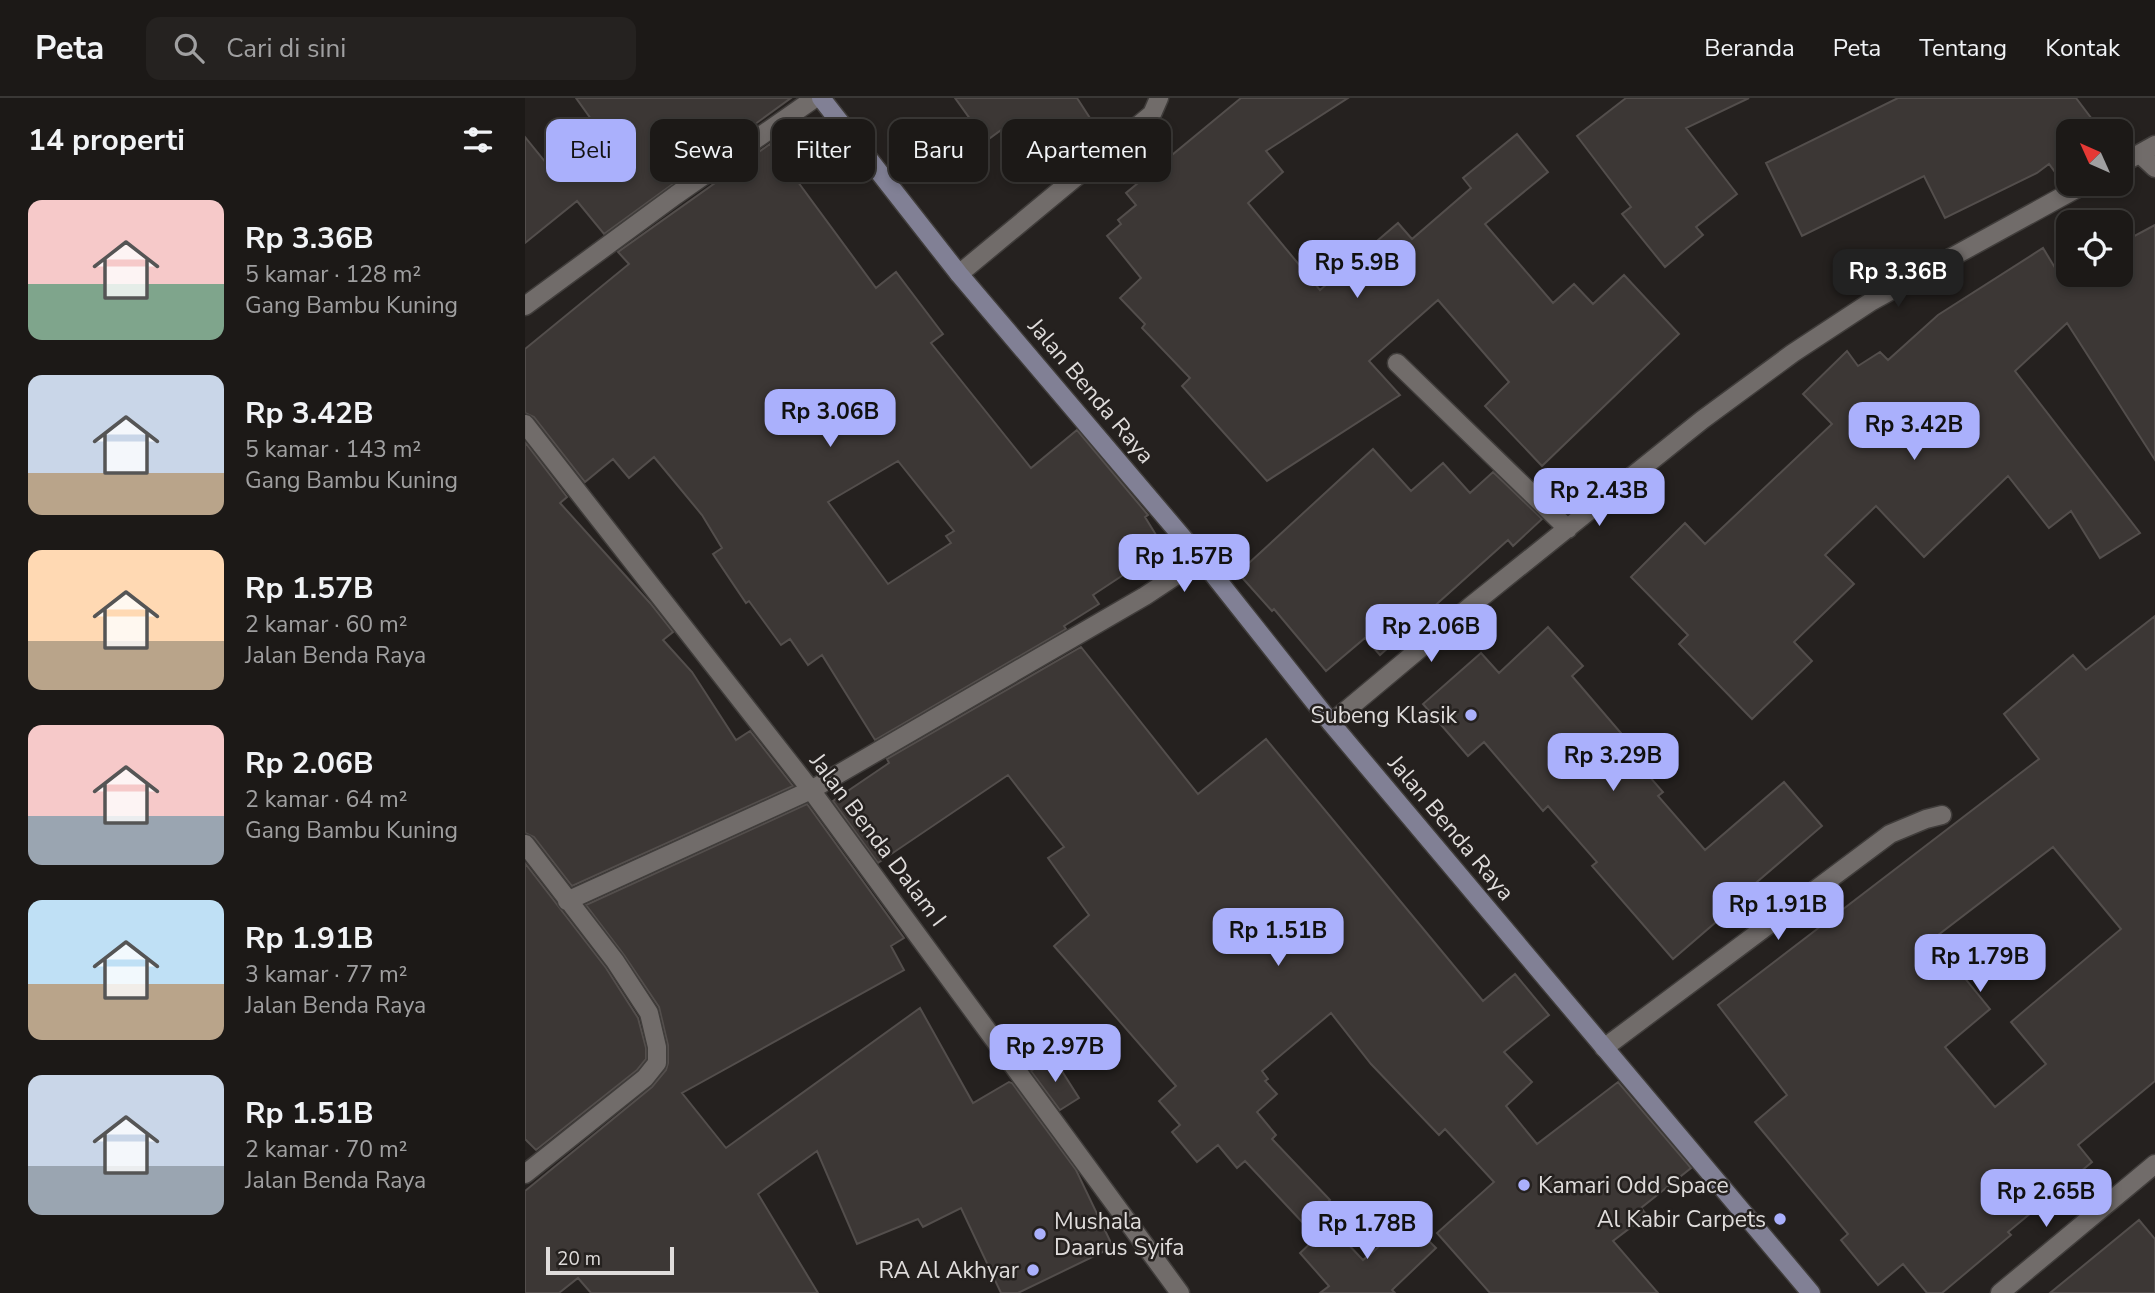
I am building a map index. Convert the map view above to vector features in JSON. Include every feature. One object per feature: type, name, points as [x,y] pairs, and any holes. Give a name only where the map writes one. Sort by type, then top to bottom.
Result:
[{"type":"street","points":[[525,306],[676,195],[815,98]]},
{"type":"street","name":"Jalan Benda Raya","points":[[821,98],[959,274],[1201,559],[1331,723],[1811,1293]]},
{"type":"street","points":[[959,274],[1152,114],[1159,98]]},
{"type":"street","points":[[2148,150],[2155,168]]},
{"type":"street","points":[[1331,723],[1567,528],[1702,420],[1793,353],[1872,301],[2063,196]]},
{"type":"street","points":[[1397,363],[1567,528]]},
{"type":"street","name":"Jalan Benda Dalam I","points":[[525,424],[811,790],[1180,1293]]},
{"type":"street","points":[[567,901],[811,790],[1146,596],[1201,559]]},
{"type":"street","points":[[1604,1048],[1890,834],[1942,815]]},
{"type":"street","points":[[525,844],[615,961],[649,1013],[657,1047],[657,1063],[645,1078],[525,1174]]},
{"type":"street","points":[[2000,1293],[2155,1164]]},
{"type":"building","points":[[576,98],[791,98],[758,122],[758,119],[650,119],[650,182],[676,182],[604,234],[577,201],[525,243],[525,137],[546,163],[546,182],[636,182],[636,119],[591,119]]},
{"type":"building","points":[[955,98],[1077,98],[1091,119],[1002,119],[1002,129],[988,140],[988,119],[970,119]]},
{"type":"building","points":[[1241,98],[1348,98],[1266,151],[1283,172],[1248,203],[1320,290],[1398,223],[1412,239],[1471,188],[1463,178],[1517,134],[1548,172],[1485,224],[1553,303],[1574,284],[1593,304],[1624,275],[1679,334],[1542,466],[1485,406],[1509,382],[1438,300],[1369,361],[1400,395],[1267,481],[1182,386],[1190,378],[1142,328],[1145,324],[1120,298],[1141,278],[1107,236],[1121,224],[1118,220],[1136,205],[1126,193],[1139,182],[1171,182],[1171,156]]},
{"type":"building","points":[[1626,98],[1749,98],[1686,128],[1737,194],[1696,227],[1703,235],[1665,267],[1622,214],[1631,207],[1577,136]]},
{"type":"building","points":[[1898,98],[2076,98],[2092,119],[2056,119],[2056,174],[2049,164],[2037,173],[1945,218],[1924,176],[1802,236],[1766,163]]},
{"type":"building","points":[[770,144],[772,182],[798,182],[876,288],[896,272],[943,334],[931,343],[1031,468],[1077,430],[1148,515],[1145,517],[1164,548],[1093,595],[1099,604],[1064,626],[1066,629],[875,740],[822,655],[808,665],[790,639],[781,645],[749,601],[746,603],[713,554],[722,548],[702,515],[654,457],[629,478],[613,459],[585,482],[534,417],[525,413],[525,349],[629,264],[618,252],[717,182],[758,182],[758,153]],"holes":[[[898,461],[954,531],[946,536],[951,543],[888,584],[828,502]]]},
{"type":"building","points":[[2155,225],[2155,460],[2067,323],[2015,371],[2140,533],[2100,558],[2071,511],[2049,528],[2008,476],[1924,557],[1876,506],[1825,555],[1854,584],[1794,642],[1812,661],[1752,719],[1679,644],[1688,635],[1631,577],[1685,523],[1705,544],[1832,424],[1803,394],[1847,351],[1858,366],[1880,352],[1888,360],[1938,315],[2043,248],[2056,269],[2056,287],[2133,287],[2133,237]]},
{"type":"building","points":[[525,442],[567,497],[560,503],[673,632],[663,640],[692,672],[736,740],[750,731],[793,786],[572,886],[534,837],[525,833]]},
{"type":"building","points":[[1373,449],[1411,491],[1443,463],[1470,493],[1493,472],[1542,519],[1513,546],[1508,540],[1380,655],[1365,638],[1326,671],[1274,609],[1272,611],[1238,573]]},
{"type":"building","points":[[2155,616],[2155,1081],[2078,1145],[2092,1162],[2008,1232],[2011,1235],[1942,1293],[1927,1293],[1903,1264],[1878,1285],[1841,1240],[1848,1234],[1755,1122],[1787,1095],[1718,1005],[2039,759],[2004,714],[2073,655],[2086,670]],"holes":[[[2053,847],[2121,929],[2011,1022],[2046,1064],[1995,1107],[1945,1047],[1990,1009],[1933,939]]]},
{"type":"building","points":[[1548,627],[1583,666],[1572,676],[1626,739],[1621,744],[1663,792],[1658,796],[1705,850],[1784,782],[1822,826],[1673,959],[1592,866],[1597,862],[1548,806],[1543,811],[1484,742],[1468,756],[1423,704],[1481,653],[1499,673]]},
{"type":"building","points":[[1081,647],[1198,794],[1266,739],[1483,1001],[1515,974],[1549,1015],[1504,1052],[1532,1082],[1506,1106],[1537,1144],[1618,1082],[1691,1168],[1641,1208],[1647,1215],[1613,1241],[1658,1293],[1490,1293],[1437,1233],[1494,1182],[1445,1129],[1439,1135],[1371,1064],[1331,1013],[1262,1071],[1268,1079],[1265,1081],[1277,1094],[1257,1112],[1276,1135],[1272,1139],[1330,1200],[1304,1224],[1245,1161],[1237,1168],[1218,1145],[1197,1162],[1172,1132],[1180,1125],[1159,1101],[1176,1086],[1054,946],[1089,915],[1048,858],[1064,847],[1008,775],[878,863],[833,801],[889,763],[887,759]]},
{"type":"building","points":[[807,804],[904,938],[891,946],[904,970],[682,1093],[726,1148],[920,1008],[973,1103],[1009,1082],[1012,1083],[1076,1170],[1113,1247],[1018,1293],[1001,1293],[961,1208],[923,1227],[918,1219],[857,1244],[817,1151],[758,1194],[818,1293],[591,1293],[578,1278],[559,1293],[525,1293],[525,1191],[652,1087],[666,1070],[668,1063],[668,1045],[659,1007],[586,905]]},
{"type":"building","points":[[525,863],[606,968],[638,1018],[646,1048],[646,1059],[637,1070],[536,1150],[525,1139]]},
{"type":"building","points":[[1053,1057],[1079,1098],[1060,1110],[1031,1071]]},
{"type":"building","points":[[2139,1220],[2155,1239],[2155,1293],[2050,1293]]},
{"type":"building","points":[[1409,1221],[1436,1248],[1392,1290],[1395,1293],[1320,1293],[1329,1286],[1300,1253],[1330,1225],[1363,1260]]},
{"type":"place","name":"Subeng Klasik","points":[[1471,715]]},
{"type":"place","name":"Kamari Odd Space","points":[[1524,1185]]},
{"type":"place","name":"Al Kabir Carpets","points":[[1780,1219]]},
{"type":"place","name":"Mushala Daarus Syifa","points":[[1040,1234]]},
{"type":"place","name":"RA Al Akhyar","points":[[1033,1270]]}]
